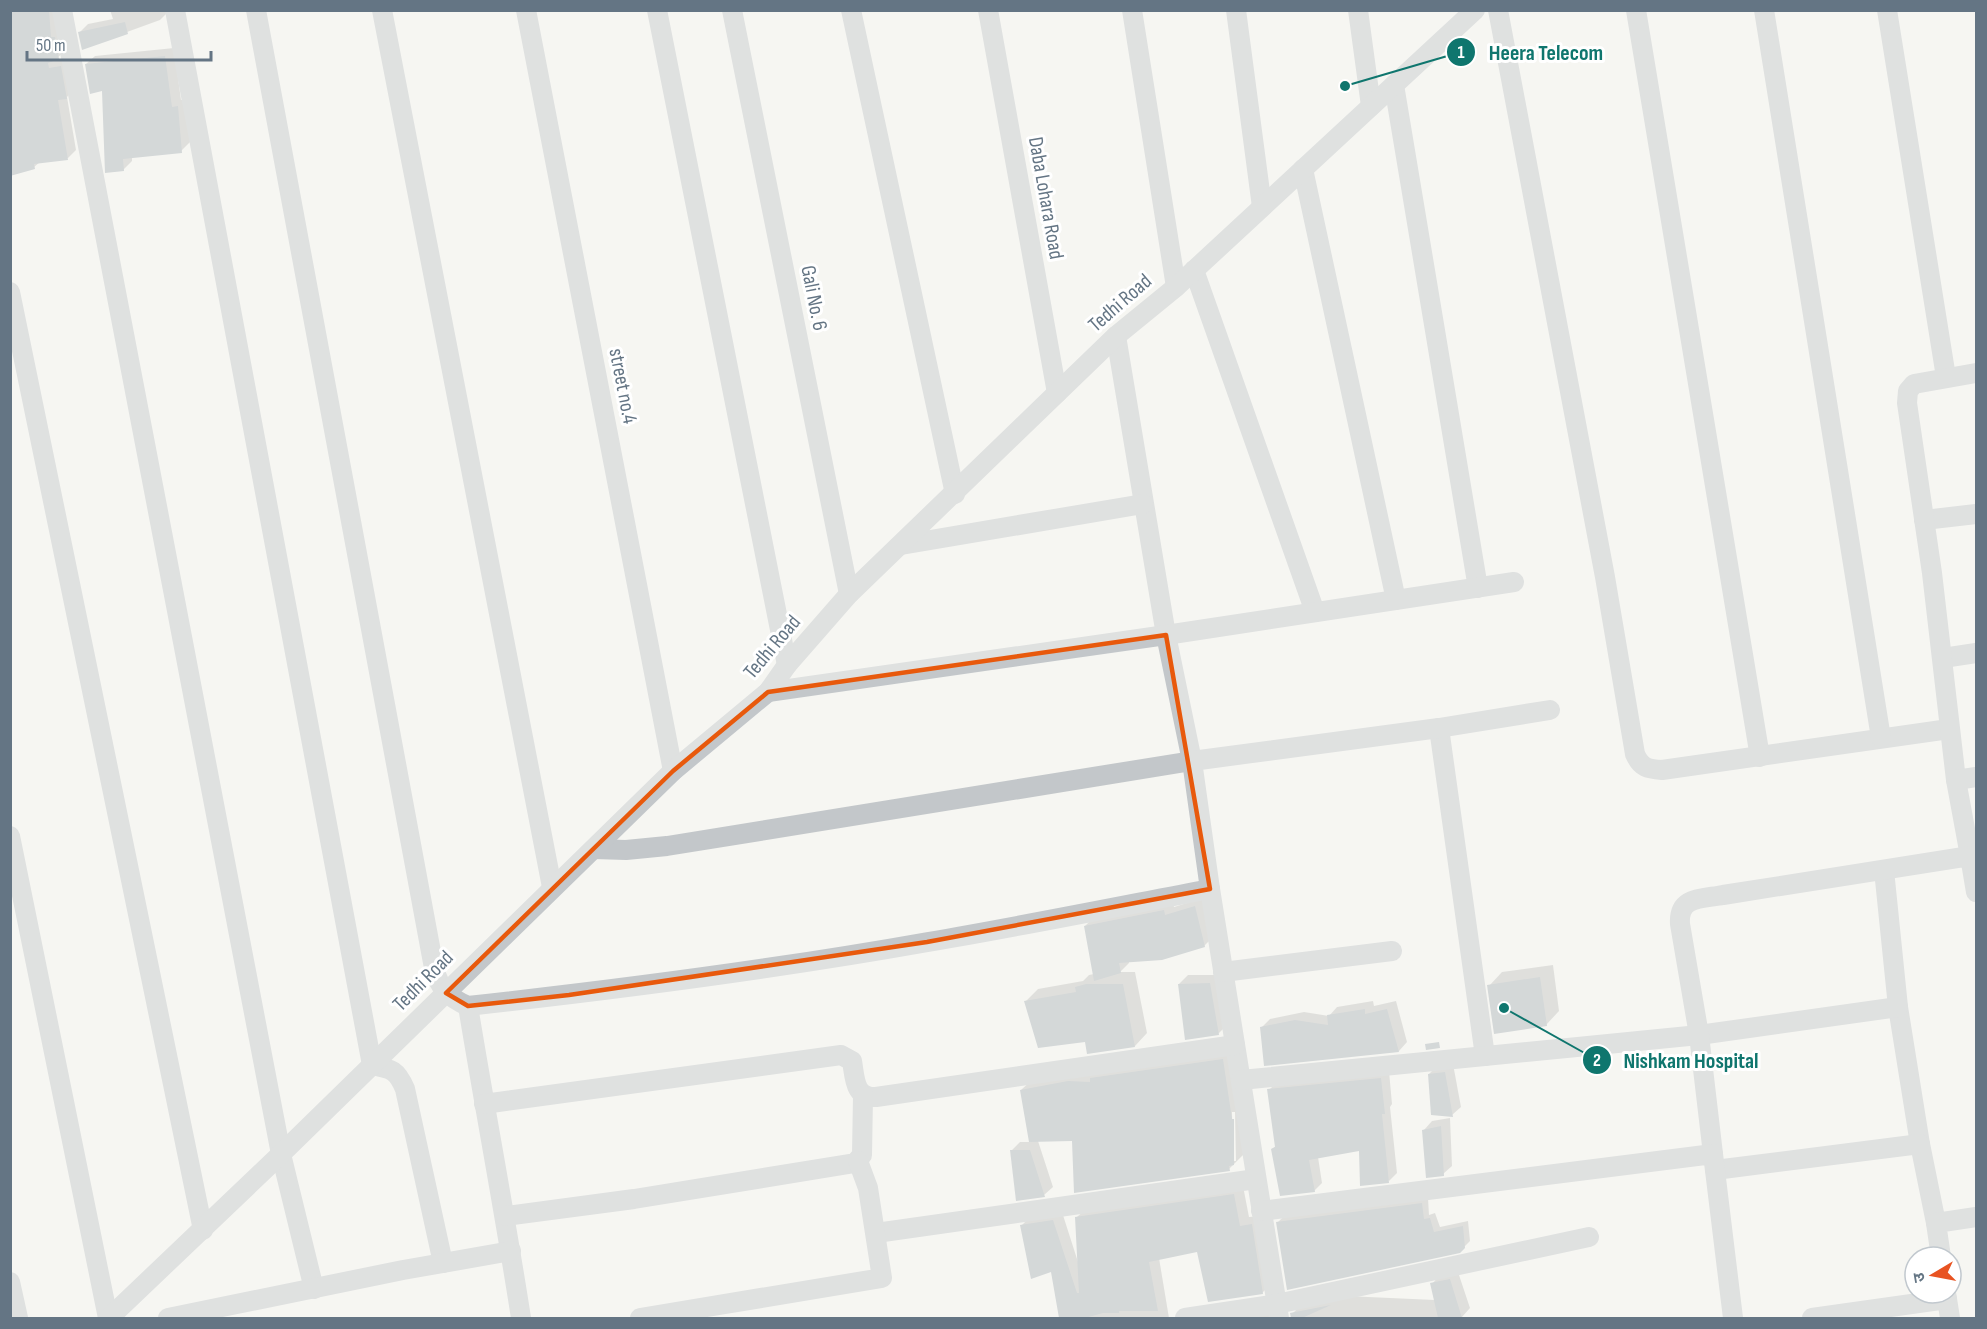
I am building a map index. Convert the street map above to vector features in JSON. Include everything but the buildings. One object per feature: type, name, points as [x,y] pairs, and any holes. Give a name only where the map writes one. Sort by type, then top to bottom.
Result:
[{"type":"street","points":[[62,10],[281,1154],[314,1289]]},
{"type":"street","points":[[175,10],[372,1065],[388,1068],[399,1075],[405,1089],[443,1263]]},
{"type":"street","points":[[256,10],[434,968],[439,984],[446,993],[468,1006],[776,967],[927,942],[1210,889]]},
{"type":"street","points":[[382,10],[552,887]]},
{"type":"street","name":"street no.4","points":[[526,10],[673,771]]},
{"type":"street","points":[[657,10],[787,665]]},
{"type":"street","name":"Gali No. 6","points":[[732,10],[849,594]]},
{"type":"street","points":[[851,10],[955,494]]},
{"type":"street","name":"Daba Lohara Road","points":[[988,10],[1057,393]]},
{"type":"street","points":[[1131,10],[1176,287]]},
{"type":"street","points":[[1236,10],[1262,207]]},
{"type":"street","points":[[1358,10],[1371,106]]},
{"type":"street","name":"Tedhi Road","points":[[109,1318],[203,1230],[673,771],[768,692],[787,665],[849,594],[1116,336],[1176,287],[1475,10]]},
{"type":"street","points":[[1498,10],[1605,578],[1635,754],[1640,764],[1648,769],[1662,770],[1949,729]]},
{"type":"street","points":[[1636,10],[1760,757]]},
{"type":"street","points":[[1764,10],[1881,738]]},
{"type":"street","points":[[1887,10],[1946,377]]},
{"type":"street","points":[[1394,85],[1478,588]]},
{"type":"street","points":[[1303,169],[1396,600]]},
{"type":"street","points":[[1194,270],[1315,612]]},
{"type":"street","points":[[10,292],[203,1230]]},
{"type":"street","points":[[1116,336],[1166,635],[1192,761],[1234,1044],[1278,1311]]},
{"type":"street","points":[[1977,373],[1914,384],[1908,391],[1907,403],[1943,658],[1956,780],[1977,892]]},
{"type":"street","points":[[901,545],[1143,504]]},
{"type":"street","points":[[1924,520],[1977,514]]},
{"type":"street","points":[[768,692],[1514,582]]},
{"type":"street","points":[[1943,658],[1977,654]]},
{"type":"street","points":[[594,849],[626,850],[667,846],[1192,761],[1439,728],[1550,710]]},
{"type":"street","points":[[1439,728],[1485,1056]]},
{"type":"street","points":[[1956,780],[1977,777]]},
{"type":"street","points":[[10,837],[109,1318]]},
{"type":"street","points":[[1733,1318],[1699,1035],[1679,913],[1688,902],[1723,895],[1970,856]]},
{"type":"street","points":[[1884,870],[1898,1007],[1939,1245]]},
{"type":"street","points":[[1223,972],[1392,951]]},
{"type":"street","points":[[468,1006],[506,1216],[521,1318]]},
{"type":"street","points":[[1241,1080],[1699,1035],[1898,1007]]},
{"type":"street","points":[[864,1096],[876,1097],[1234,1044]]},
{"type":"street","points":[[484,1104],[841,1056],[852,1061],[857,1086],[864,1096],[861,1155],[858,1161],[846,1166],[634,1199],[506,1216]]},
{"type":"street","points":[[1261,1211],[1714,1162],[1920,1144]]},
{"type":"street","points":[[640,1318],[882,1278],[868,1188],[858,1161]]},
{"type":"street","points":[[876,1233],[1256,1179]]},
{"type":"street","points":[[1936,1223],[1977,1217]]},
{"type":"street","points":[[1185,1318],[1278,1311],[1589,1237]]},
{"type":"street","points":[[168,1318],[511,1251]]},
{"type":"street","points":[[10,1282],[18,1318]]},
{"type":"street","points":[[1812,1318],[1903,1303]]},
{"type":"highlighted area","points":[[1166,635],[1210,889],[927,942],[569,995],[468,1006],[446,993],[673,771],[768,692]]},
{"type":"place","name":"Heera Telecom","points":[[1345,86]]},
{"type":"place","name":"Nishkam Hospital","points":[[1504,1008]]}]
